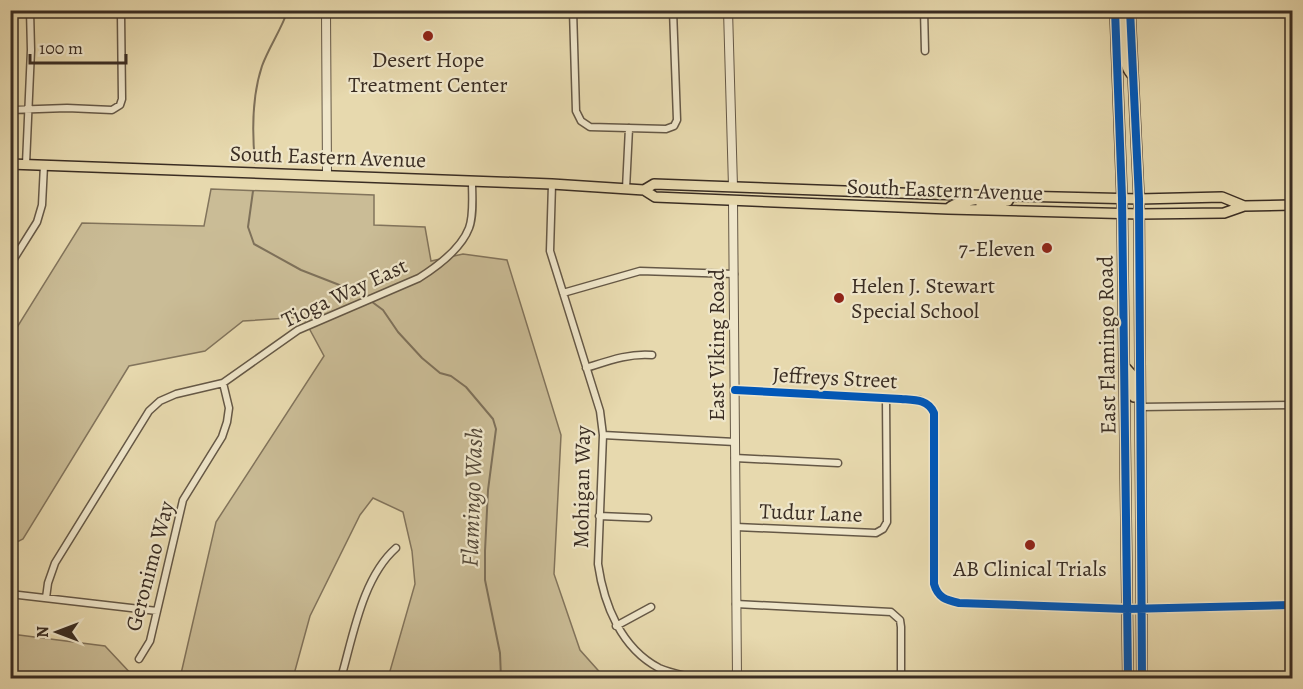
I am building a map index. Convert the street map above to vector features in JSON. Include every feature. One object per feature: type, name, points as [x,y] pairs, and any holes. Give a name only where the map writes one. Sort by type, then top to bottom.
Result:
[{"type":"main road","points":[[1117,10],[1123,19],[1126,66],[1134,77]]},
{"type":"main road","name":"East Flamingo Road","points":[[1117,10],[1125,367],[1128,678]]},
{"type":"main road","name":"East Flamingo Road","points":[[1129,12],[1139,199],[1142,678]]},
{"type":"main road","name":"South Eastern Avenue","points":[[10,164],[552,184],[644,190],[655,197],[948,209],[1139,214],[1224,213],[1244,206],[1293,205]]},
{"type":"main road","name":"South Eastern Avenue","points":[[644,190],[654,184],[1139,199],[1222,197],[1244,206]]},
{"type":"main road","points":[[948,209],[957,203],[979,201],[995,194]]},
{"type":"main road","points":[[968,209],[1008,201],[1011,195]]},
{"type":"main road","points":[[1125,367],[1133,376],[1134,401],[1140,408]]},
{"type":"main road","points":[[1125,408],[1134,417],[1135,437],[1140,458]]},
{"type":"street","points":[[26,164],[31,50],[30,10]]},
{"type":"street","points":[[10,110],[117,109],[122,99],[121,14],[118,10]]},
{"type":"street","points":[[326,10],[327,176]]},
{"type":"street","points":[[573,10],[576,111],[581,121],[590,127],[666,129],[674,126],[677,120],[673,10]]},
{"type":"street","name":"East Viking Road","points":[[728,10],[733,187],[737,678]]},
{"type":"street","points":[[924,10],[925,51]]},
{"type":"street","points":[[627,189],[629,128]]},
{"type":"street","points":[[10,264],[37,222],[42,205],[44,165]]},
{"type":"street","name":"Tioga Way East","points":[[46,598],[55,563],[149,411],[160,401],[176,394],[223,383],[298,330],[419,278],[436,267],[460,243],[469,228],[472,181]]},
{"type":"street","name":"Mohigan Way","points":[[552,184],[550,251],[600,411],[603,435],[598,564],[601,584],[616,626],[637,654],[660,668],[694,678]]},
{"type":"street","points":[[563,293],[640,271],[734,274]]},
{"type":"street","points":[[586,368],[624,356],[652,355]]},
{"type":"street","name":"Geronimo Way","points":[[139,659],[150,641],[183,500],[222,437],[227,422],[229,408],[223,383]]},
{"type":"street","name":"Jeffreys Street","points":[[735,390],[920,400],[931,407],[934,413],[934,584],[939,596],[959,603],[1127,609]]},
{"type":"street","name":"Tudur Lane","points":[[736,528],[876,533],[883,529],[887,522],[886,398]]},
{"type":"street","points":[[1140,408],[1293,405]]},
{"type":"street","points":[[603,435],[735,442]]},
{"type":"street","points":[[735,458],[838,463]]},
{"type":"street","points":[[599,516],[648,518]]},
{"type":"street","points":[[341,678],[362,603],[386,557],[396,548]]},
{"type":"street","points":[[10,594],[157,611]]},
{"type":"street","points":[[736,604],[891,612],[896,615],[901,627],[901,678]]},
{"type":"street","points":[[1127,609],[1293,605]]},
{"type":"street","points":[[616,626],[651,607]]},
{"type":"shaded area","points":[[211,189],[374,195],[374,225],[425,227],[431,261],[463,254],[507,260],[561,435],[554,574],[580,650],[605,678],[388,678],[415,584],[412,551],[403,512],[373,498],[360,515],[310,616],[293,678],[180,678],[216,522],[324,356],[303,317],[243,321],[205,351],[129,366],[23,539],[11,545],[11,337],[82,223],[204,226]]},
{"type":"shaded area","points":[[11,634],[105,646],[135,678],[11,678]]},
{"type":"waterway","name":"Flamingo Wash","points":[[255,163],[253,139],[256,89],[262,66],[288,10]]},
{"type":"waterway","name":"Flamingo Wash","points":[[253,191],[248,227],[254,244],[301,270],[360,293],[383,310],[398,332],[422,358],[440,373],[451,376],[466,387],[493,419],[496,429],[488,490],[485,580],[500,653],[501,678]]},
{"type":"cycle path","points":[[1115,10],[1122,198],[1128,678]]},
{"type":"cycle path","points":[[1130,10],[1139,199],[1142,678]]},
{"type":"cycle path","points":[[735,390],[911,400],[928,405],[934,413],[934,584],[940,595],[946,599],[959,603],[1127,609],[1292,605]]},
{"type":"place","name":"Desert Hope Treatment Center","points":[[428,36]]},
{"type":"place","name":"7-Eleven","points":[[1047,248]]},
{"type":"place","name":"Helen J. Stewart Special School","points":[[839,298]]},
{"type":"place","name":"AB Clinical Trials","points":[[1030,545]]}]
